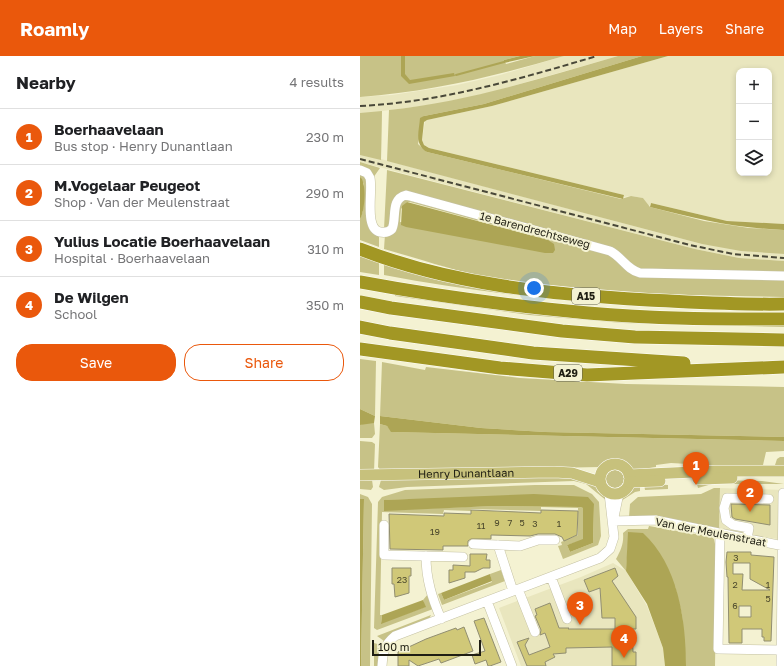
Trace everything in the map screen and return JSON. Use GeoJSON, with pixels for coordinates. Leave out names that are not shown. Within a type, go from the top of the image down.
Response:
{"type":"FeatureCollection","features":[{"type":"Feature","properties":{"kind":"highway","name":"A15"},"geometry":{"type":"LineString","coordinates":[[360,249],[391,260],[442,274],[490,284],[531,290],[639,299],[784,304]]}},
{"type":"Feature","properties":{"kind":"highway","name":"A15"},"geometry":{"type":"LineString","coordinates":[[366,283],[430,295],[588,313],[690,318],[784,319]]}},
{"type":"Feature","properties":{"kind":"highway"},"geometry":{"type":"LineString","coordinates":[[366,303],[391,308],[569,332],[635,337],[784,340]]}},
{"type":"Feature","properties":{"kind":"highway"},"geometry":{"type":"LineString","coordinates":[[365,328],[390,333],[533,353],[748,367],[784,367]]}},
{"type":"Feature","properties":{"kind":"highway","name":"A29"},"geometry":{"type":"LineString","coordinates":[[365,350],[500,368],[587,375],[748,367]]}},
{"type":"Feature","properties":{"kind":"main road"},"geometry":{"type":"LineString","coordinates":[[619,465],[623,467],[629,479],[625,489],[614,493],[605,490],[601,477],[610,466],[619,465]]}},
{"type":"Feature","properties":{"kind":"main road"},"geometry":{"type":"LineString","coordinates":[[629,479],[715,470],[784,471]]}},
{"type":"Feature","properties":{"kind":"main road","name":"Henry Dunantlaan"},"geometry":{"type":"LineString","coordinates":[[360,475],[376,476],[524,471],[572,473],[601,477]]}},
{"type":"Feature","properties":{"kind":"main road"},"geometry":{"type":"LineString","coordinates":[[629,479],[784,478]]}},
{"type":"Feature","properties":{"kind":"street","name":"1e Barendrechtseweg"},"geometry":{"type":"LineString","coordinates":[[360,170],[367,173],[370,178],[370,217],[373,227],[380,232],[388,232],[392,229],[396,203],[400,198],[406,196],[610,251],[617,255],[630,268],[640,273],[784,276]]}},
{"type":"Feature","properties":{"kind":"street"},"geometry":{"type":"LineString","coordinates":[[382,666],[383,651],[388,642],[395,636],[600,558],[610,549],[614,537],[614,493]]}},
{"type":"Feature","properties":{"kind":"street"},"geometry":{"type":"LineString","coordinates":[[781,666],[783,546],[782,493]]}},
{"type":"Feature","properties":{"kind":"street"},"geometry":{"type":"LineString","coordinates":[[747,539],[749,528],[733,525],[726,520],[724,508],[727,498],[769,499]]}},
{"type":"Feature","properties":{"kind":"street","name":"Van der Meulenstraat"},"geometry":{"type":"LineString","coordinates":[[613,521],[655,520],[783,546]]}},
{"type":"Feature","properties":{"kind":"street"},"geometry":{"type":"LineString","coordinates":[[384,524],[384,555],[463,557]]}},
{"type":"Feature","properties":{"kind":"street"},"geometry":{"type":"LineString","coordinates":[[720,534],[718,650],[781,650]]}},
{"type":"Feature","properties":{"kind":"street"},"geometry":{"type":"LineString","coordinates":[[473,544],[520,546],[538,540],[555,540]]}},
{"type":"Feature","properties":{"kind":"street"},"geometry":{"type":"LineString","coordinates":[[498,545],[534,632]]}},
{"type":"Feature","properties":{"kind":"street"},"geometry":{"type":"LineString","coordinates":[[426,556],[426,571],[430,592],[440,619]]}},
{"type":"Feature","properties":{"kind":"street"},"geometry":{"type":"LineString","coordinates":[[551,577],[568,620]]}},
{"type":"Feature","properties":{"kind":"street"},"geometry":{"type":"LineString","coordinates":[[487,601],[512,666]]}},
{"type":"Feature","properties":{"kind":"shaded area"},"geometry":{"type":"Polygon","coordinates":[[[360,56],[520,56],[504,60],[506,64],[535,56],[564,56],[463,82],[386,95],[360,97],[360,56]]]}},
{"type":"Feature","properties":{"kind":"shaded area"},"geometry":{"type":"Polygon","coordinates":[[[401,56],[405,56],[405,74],[410,80],[454,73],[455,76],[409,84],[401,76],[401,56]]]}},
{"type":"Feature","properties":{"kind":"shaded area"},"geometry":{"type":"Polygon","coordinates":[[[520,56],[535,56],[504,63],[504,60],[520,56]]]}},
{"type":"Feature","properties":{"kind":"shaded area"},"geometry":{"type":"Polygon","coordinates":[[[564,56],[618,56],[488,93],[437,104],[382,111],[381,159],[702,244],[784,254],[784,261],[739,258],[695,249],[360,162],[360,97],[392,95],[457,85],[500,75],[564,56]]]}},
{"type":"Feature","properties":{"kind":"shaded area"},"geometry":{"type":"Polygon","coordinates":[[[618,56],[642,56],[484,104],[424,116],[418,144],[427,152],[621,199],[631,196],[643,198],[650,207],[704,221],[749,228],[784,230],[784,254],[741,251],[702,244],[387,161],[389,110],[476,95],[533,81],[618,56]]]}},
{"type":"Feature","properties":{"kind":"shaded area"},"geometry":{"type":"Polygon","coordinates":[[[642,56],[668,56],[492,106],[427,120],[424,122],[422,140],[424,145],[429,148],[624,195],[623,199],[427,152],[420,145],[418,133],[420,118],[424,116],[484,104],[642,56]]]}},
{"type":"Feature","properties":{"kind":"shaded area"},"geometry":{"type":"Polygon","coordinates":[[[668,56],[784,56],[784,224],[727,221],[651,203],[649,206],[643,198],[631,196],[624,197],[624,195],[429,148],[424,145],[422,140],[425,121],[492,106],[668,56]]]}},
{"type":"Feature","properties":{"kind":"shaded area"},"geometry":{"type":"Polygon","coordinates":[[[382,111],[381,160],[360,155],[360,113],[382,111]]]}},
{"type":"Feature","properties":{"kind":"shaded area"},"geometry":{"type":"Polygon","coordinates":[[[360,162],[380,168],[373,178],[360,167],[360,162]]]}},
{"type":"Feature","properties":{"kind":"shaded area"},"geometry":{"type":"Polygon","coordinates":[[[387,170],[695,249],[739,258],[784,261],[784,273],[637,268],[625,259],[406,191],[389,226],[384,229],[387,170]]]}},
{"type":"Feature","properties":{"kind":"shaded area"},"geometry":{"type":"Polygon","coordinates":[[[360,172],[366,176],[367,218],[379,233],[379,247],[360,240],[360,219],[363,211],[364,184],[360,177],[360,172]]]}},
{"type":"Feature","properties":{"kind":"shaded area"},"geometry":{"type":"Polygon","coordinates":[[[360,177],[364,184],[364,197],[363,210],[360,219],[360,177]]]}},
{"type":"Feature","properties":{"kind":"shaded area"},"geometry":{"type":"Polygon","coordinates":[[[402,199],[606,251],[627,268],[784,278],[784,297],[601,291],[527,283],[477,275],[384,249],[385,234],[387,234],[397,205],[402,199]],[[407,202],[401,209],[400,222],[548,240],[407,202]]]}},
{"type":"Feature","properties":{"kind":"shaded area"},"geometry":{"type":"Polygon","coordinates":[[[407,202],[548,240],[554,244],[555,250],[553,253],[545,253],[406,227],[401,225],[402,206],[407,202]]]}},
{"type":"Feature","properties":{"kind":"shaded area"},"geometry":{"type":"Polygon","coordinates":[[[651,203],[727,221],[784,224],[784,230],[732,225],[700,219],[650,207],[651,203]]]}},
{"type":"Feature","properties":{"kind":"shaded area"},"geometry":{"type":"Polygon","coordinates":[[[360,254],[379,260],[379,275],[360,272],[360,254]]]}},
{"type":"Feature","properties":{"kind":"shaded area"},"geometry":{"type":"Polygon","coordinates":[[[384,262],[415,271],[768,310],[623,305],[479,290],[384,275],[384,262]]]}},
{"type":"Feature","properties":{"kind":"shaded area"},"geometry":{"type":"Polygon","coordinates":[[[395,292],[784,323],[784,327],[623,323],[529,315],[395,296],[395,292]]]}},
{"type":"Feature","properties":{"kind":"shaded area"},"geometry":{"type":"Polygon","coordinates":[[[360,359],[376,361],[375,416],[360,409],[360,359]]]}},
{"type":"Feature","properties":{"kind":"shaded area"},"geometry":{"type":"Polygon","coordinates":[[[382,362],[425,370],[426,367],[520,378],[626,384],[784,387],[784,437],[545,432],[481,428],[380,416],[382,362]]]}},
{"type":"Feature","properties":{"kind":"shaded area"},"geometry":{"type":"Polygon","coordinates":[[[360,409],[375,416],[374,423],[360,425],[360,409]]]}},
{"type":"Feature","properties":{"kind":"shaded area"},"geometry":{"type":"Polygon","coordinates":[[[380,416],[481,428],[545,432],[784,437],[784,441],[391,432],[387,426],[380,424],[380,416]]]}},
{"type":"Feature","properties":{"kind":"shaded area"},"geometry":{"type":"Polygon","coordinates":[[[365,423],[374,423],[375,434],[372,438],[360,438],[360,425],[365,423]]]}},
{"type":"Feature","properties":{"kind":"shaded area"},"geometry":{"type":"Polygon","coordinates":[[[380,424],[387,426],[392,432],[784,441],[784,451],[766,452],[763,465],[757,468],[671,463],[635,470],[622,463],[614,461],[600,467],[381,471],[378,467],[380,424]]]}},
{"type":"Feature","properties":{"kind":"shaded area"},"geometry":{"type":"Polygon","coordinates":[[[360,441],[372,442],[375,444],[374,472],[360,471],[360,441]]]}},
{"type":"Feature","properties":{"kind":"shaded area"},"geometry":{"type":"Polygon","coordinates":[[[784,457],[784,469],[775,465],[777,459],[784,457]]]}},
{"type":"Feature","properties":{"kind":"shaded area"},"geometry":{"type":"Polygon","coordinates":[[[615,470],[621,473],[624,479],[621,485],[615,488],[609,485],[606,479],[609,473],[615,470]]]}},
{"type":"Feature","properties":{"kind":"shaded area"},"geometry":{"type":"Polygon","coordinates":[[[506,476],[567,477],[597,485],[605,494],[607,501],[586,484],[574,481],[407,487],[384,490],[379,487],[381,480],[436,480],[506,476]]]}},
{"type":"Feature","properties":{"kind":"shaded area"},"geometry":{"type":"Polygon","coordinates":[[[360,479],[372,480],[373,487],[371,490],[360,489],[360,479]]]}},
{"type":"Feature","properties":{"kind":"shaded area"},"geometry":{"type":"Polygon","coordinates":[[[714,480],[762,481],[784,484],[712,484],[698,488],[697,484],[714,480]]]}},
{"type":"Feature","properties":{"kind":"shaded area"},"geometry":{"type":"Polygon","coordinates":[[[644,484],[668,485],[668,489],[645,490],[644,484]]]}},
{"type":"Feature","properties":{"kind":"shaded area"},"geometry":{"type":"Polygon","coordinates":[[[574,485],[592,494],[599,502],[601,536],[598,545],[563,559],[558,546],[562,545],[561,542],[578,535],[578,508],[541,507],[541,511],[471,509],[471,511],[444,510],[443,514],[382,512],[381,623],[425,607],[423,600],[428,594],[433,609],[377,630],[374,628],[378,502],[382,497],[405,490],[574,485]],[[427,499],[384,500],[384,510],[493,506],[580,507],[583,508],[583,540],[567,545],[570,552],[593,543],[594,504],[427,499]]]}},
{"type":"Feature","properties":{"kind":"shaded area"},"geometry":{"type":"Polygon","coordinates":[[[640,485],[640,491],[635,492],[621,501],[628,490],[640,485]]]}},
{"type":"Feature","properties":{"kind":"shaded area"},"geometry":{"type":"Polygon","coordinates":[[[714,488],[720,488],[719,530],[629,517],[630,504],[638,497],[701,494],[714,488]]]}},
{"type":"Feature","properties":{"kind":"shaded area"},"geometry":{"type":"Polygon","coordinates":[[[720,488],[784,490],[784,540],[719,530],[720,488]]]}},
{"type":"Feature","properties":{"kind":"shaded area"},"geometry":{"type":"Polygon","coordinates":[[[360,494],[368,497],[372,504],[370,666],[361,666],[364,499],[360,499],[360,494]]]}},
{"type":"Feature","properties":{"kind":"shaded area"},"geometry":{"type":"Polygon","coordinates":[[[534,494],[588,497],[594,504],[593,543],[570,552],[567,545],[583,539],[583,508],[580,507],[493,506],[384,511],[384,500],[534,494]]]}},
{"type":"Feature","properties":{"kind":"shaded area"},"geometry":{"type":"Polygon","coordinates":[[[360,499],[364,499],[361,666],[360,666],[360,499]]]}},
{"type":"Feature","properties":{"kind":"shaded area"},"geometry":{"type":"Polygon","coordinates":[[[649,526],[712,537],[715,544],[717,544],[715,666],[686,666],[682,615],[675,586],[629,532],[626,571],[616,559],[622,546],[623,533],[628,529],[648,529],[649,526]]]}},
{"type":"Feature","properties":{"kind":"shaded area"},"geometry":{"type":"Polygon","coordinates":[[[628,532],[643,533],[655,546],[672,577],[682,612],[686,648],[686,666],[665,666],[663,648],[647,604],[626,571],[628,532]]]}},
{"type":"Feature","properties":{"kind":"shaded area"},"geometry":{"type":"Polygon","coordinates":[[[613,563],[626,571],[647,606],[663,648],[665,666],[521,666],[499,608],[581,577],[613,563]]]}},
{"type":"Feature","properties":{"kind":"shaded area"},"geometry":{"type":"Polygon","coordinates":[[[501,570],[505,581],[442,605],[438,594],[441,593],[444,600],[492,582],[490,574],[501,570]]]}},
{"type":"Feature","properties":{"kind":"shaded area"},"geometry":{"type":"Polygon","coordinates":[[[490,574],[492,581],[444,600],[441,593],[490,574]]]}},
{"type":"Feature","properties":{"kind":"shaded area"},"geometry":{"type":"Polygon","coordinates":[[[423,600],[426,607],[381,624],[382,615],[423,600]]]}},
{"type":"Feature","properties":{"kind":"shaded area"},"geometry":{"type":"Polygon","coordinates":[[[431,615],[429,619],[394,632],[384,641],[377,636],[431,615]]]}},
{"type":"Feature","properties":{"kind":"shaded area"},"geometry":{"type":"Polygon","coordinates":[[[374,643],[381,645],[378,666],[374,666],[374,643]]]}},
{"type":"Feature","properties":{"kind":"building"},"geometry":{"type":"Polygon","coordinates":[[[731,504],[770,505],[770,525],[735,519],[732,517],[731,504]]]}},
{"type":"Feature","properties":{"kind":"building"},"geometry":{"type":"Polygon","coordinates":[[[471,510],[541,513],[541,510],[578,511],[577,535],[564,541],[562,537],[555,534],[538,534],[530,536],[491,535],[491,539],[471,539],[468,541],[468,546],[443,546],[443,550],[390,549],[389,514],[444,516],[444,513],[471,514],[471,510]]]}},
{"type":"Feature","properties":{"kind":"building"},"geometry":{"type":"Polygon","coordinates":[[[727,552],[751,552],[751,555],[774,557],[771,641],[764,641],[764,637],[762,637],[762,629],[742,629],[742,643],[729,643],[728,577],[726,562],[727,552]],[[733,563],[733,574],[743,574],[742,590],[770,590],[750,579],[750,563],[733,563]],[[739,606],[739,617],[751,617],[751,606],[739,606]]]}},
{"type":"Feature","properties":{"kind":"building"},"geometry":{"type":"Polygon","coordinates":[[[470,554],[487,554],[486,560],[490,560],[490,568],[483,568],[475,572],[465,572],[465,578],[449,583],[449,570],[453,570],[453,565],[470,566],[470,554]]]}},
{"type":"Feature","properties":{"kind":"building"},"geometry":{"type":"Polygon","coordinates":[[[392,568],[411,568],[411,576],[409,576],[409,593],[395,597],[394,584],[392,584],[392,568]]]}},
{"type":"Feature","properties":{"kind":"building"},"geometry":{"type":"Polygon","coordinates":[[[615,568],[618,576],[612,581],[636,617],[636,629],[632,629],[633,652],[636,652],[636,666],[612,666],[612,647],[566,648],[566,653],[553,654],[555,657],[545,662],[546,666],[527,666],[517,642],[529,638],[525,645],[529,655],[550,647],[545,633],[540,635],[541,630],[535,616],[537,615],[535,609],[550,603],[559,628],[615,629],[615,618],[602,618],[600,588],[589,592],[584,580],[615,568]]]}},
{"type":"Feature","properties":{"kind":"building"},"geometry":{"type":"Polygon","coordinates":[[[484,618],[501,662],[490,666],[488,666],[486,660],[475,664],[472,655],[485,651],[474,621],[484,618]]]}},
{"type":"Feature","properties":{"kind":"building"},"geometry":{"type":"Polygon","coordinates":[[[464,627],[473,651],[441,663],[439,659],[418,666],[409,660],[409,666],[398,666],[398,652],[426,639],[456,628],[457,630],[464,627]]]}},
{"type":"Feature","properties":{"kind":"waterway"},"geometry":{"type":"LineString","coordinates":[[456,75],[504,62]]}},
{"type":"Feature","properties":{"kind":"railway"},"geometry":{"type":"LineString","coordinates":[[360,106],[421,100],[480,88],[597,56]]}},
{"type":"Feature","properties":{"kind":"railway"},"geometry":{"type":"LineString","coordinates":[[360,159],[690,245],[733,254],[784,258]]}},
{"type":"Feature","properties":{"kind":"place","name":"Boerhaavelaan"},"geometry":{"type":"Point","coordinates":[696,485]}},
{"type":"Feature","properties":{"kind":"place","name":"M.Vogelaar Peugeot"},"geometry":{"type":"Point","coordinates":[750,512]}},
{"type":"Feature","properties":{"kind":"place","name":"Yulius Locatie Boerhaavelaan"},"geometry":{"type":"Point","coordinates":[580,625]}},
{"type":"Feature","properties":{"kind":"place","name":"De Wilgen"},"geometry":{"type":"Point","coordinates":[624,658]}}]}
